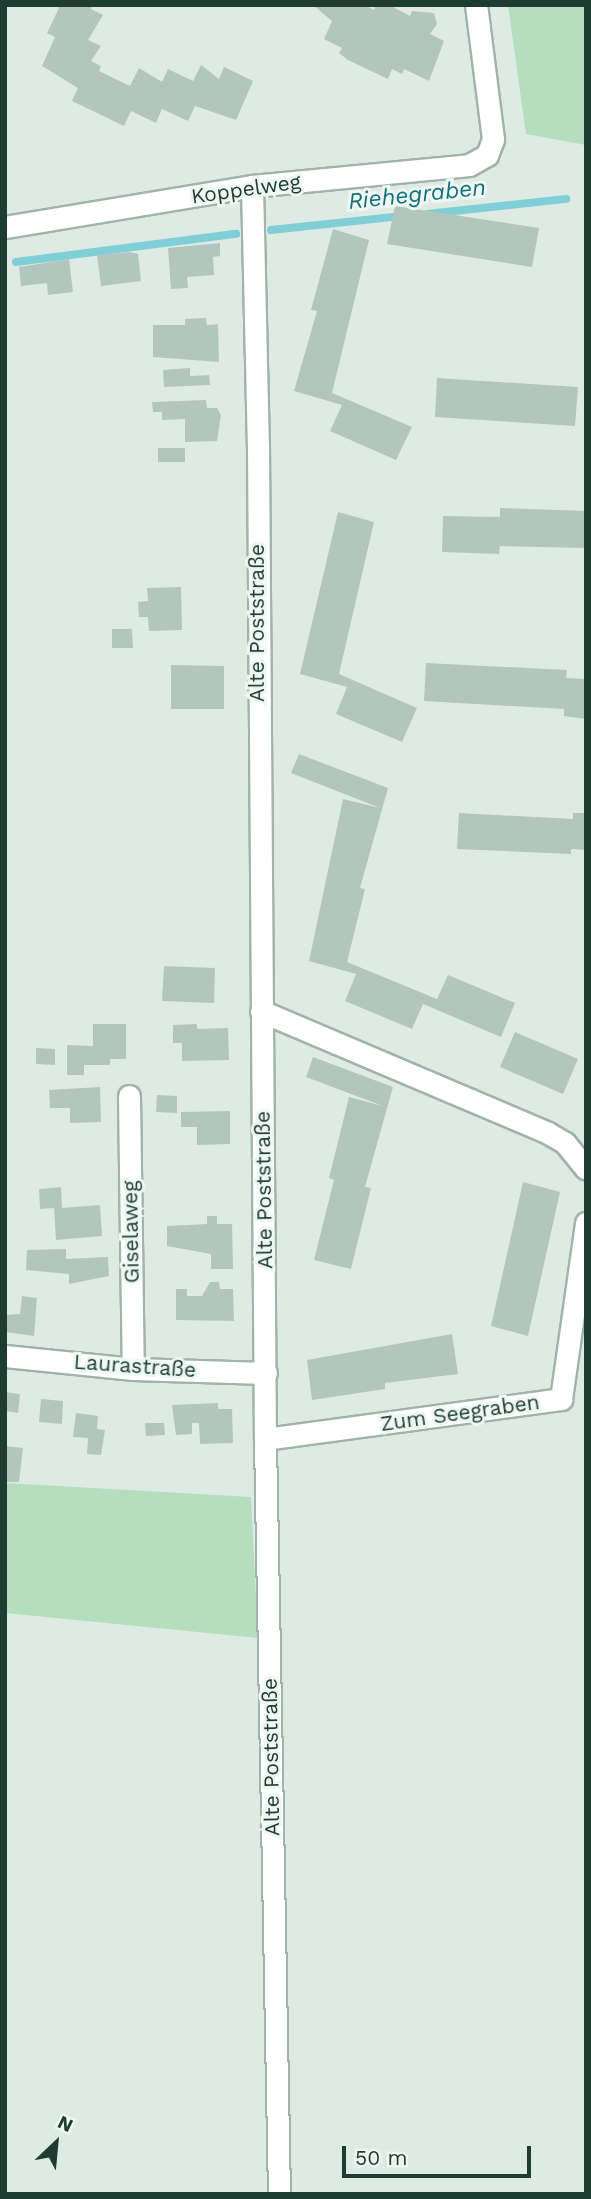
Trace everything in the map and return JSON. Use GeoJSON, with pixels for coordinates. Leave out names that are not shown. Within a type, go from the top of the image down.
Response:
{"type":"FeatureCollection","features":[{"type":"Feature","properties":{"kind":"street","name":"Koppelweg"},"geometry":{"type":"LineString","coordinates":[[5,227],[251,186],[469,165],[487,155],[493,139],[475,5]]}},
{"type":"Feature","properties":{"kind":"street","name":"Alte Poststraße"},"geometry":{"type":"LineString","coordinates":[[251,186],[258,445],[265,1439],[279,2194]]}},
{"type":"Feature","properties":{"kind":"street"},"geometry":{"type":"LineString","coordinates":[[261,1011],[548,1133],[565,1143],[586,1169]]}},
{"type":"Feature","properties":{"kind":"street","name":"Giselaweg"},"geometry":{"type":"LineString","coordinates":[[129,1096],[133,1369]]}},
{"type":"Feature","properties":{"kind":"street","name":"Zum Seegraben"},"geometry":{"type":"LineString","coordinates":[[265,1439],[561,1399],[586,1223]]}},
{"type":"Feature","properties":{"kind":"street","name":"Laurastraße"},"geometry":{"type":"LineString","coordinates":[[5,1356],[133,1369],[266,1373]]}},
{"type":"Feature","properties":{"kind":"green space"},"geometry":{"type":"Polygon","coordinates":[[[508,5],[586,5],[586,145],[526,134],[508,5]]]}},
{"type":"Feature","properties":{"kind":"green space"},"geometry":{"type":"Polygon","coordinates":[[[5,1483],[251,1497],[258,1638],[5,1613],[5,1483]]]}},
{"type":"Feature","properties":{"kind":"building"},"geometry":{"type":"Polygon","coordinates":[[[54,5],[92,5],[91,9],[103,15],[88,40],[101,46],[91,61],[101,66],[99,71],[130,86],[139,68],[162,82],[168,69],[193,81],[201,65],[219,79],[224,67],[253,81],[236,120],[195,106],[188,121],[162,109],[156,123],[131,111],[124,126],[72,101],[78,88],[42,66],[55,37],[47,33],[59,8],[54,5]]]}},
{"type":"Feature","properties":{"kind":"building"},"geometry":{"type":"Polygon","coordinates":[[[313,5],[365,5],[374,10],[376,5],[389,5],[410,16],[412,11],[434,13],[437,24],[430,34],[444,41],[429,81],[404,69],[402,74],[392,69],[388,79],[348,60],[339,53],[342,48],[324,39],[332,21],[313,5]]]}},
{"type":"Feature","properties":{"kind":"building"},"geometry":{"type":"Polygon","coordinates":[[[395,206],[539,228],[532,267],[387,244],[395,206]]]}},
{"type":"Feature","properties":{"kind":"building"},"geometry":{"type":"Polygon","coordinates":[[[333,229],[369,240],[332,393],[412,427],[396,460],[330,431],[342,405],[294,391],[317,311],[311,310],[333,229]]]}},
{"type":"Feature","properties":{"kind":"building"},"geometry":{"type":"Polygon","coordinates":[[[220,243],[220,256],[213,257],[214,275],[187,277],[188,288],[171,289],[168,248],[220,243]]]}},
{"type":"Feature","properties":{"kind":"building"},"geometry":{"type":"Polygon","coordinates":[[[130,252],[138,254],[141,281],[101,286],[97,255],[130,252]]]}},
{"type":"Feature","properties":{"kind":"building"},"geometry":{"type":"Polygon","coordinates":[[[69,259],[73,292],[48,295],[47,283],[21,286],[19,267],[69,259]]]}},
{"type":"Feature","properties":{"kind":"building"},"geometry":{"type":"Polygon","coordinates":[[[206,318],[207,325],[218,324],[219,362],[153,357],[153,325],[185,325],[185,319],[206,318]]]}},
{"type":"Feature","properties":{"kind":"building"},"geometry":{"type":"Polygon","coordinates":[[[190,368],[190,376],[209,375],[210,385],[164,387],[163,370],[190,368]]]}},
{"type":"Feature","properties":{"kind":"building"},"geometry":{"type":"Polygon","coordinates":[[[437,378],[578,387],[575,426],[435,417],[437,378]]]}},
{"type":"Feature","properties":{"kind":"building"},"geometry":{"type":"Polygon","coordinates":[[[206,400],[207,408],[217,408],[221,415],[217,441],[185,442],[185,419],[162,420],[162,412],[153,412],[152,402],[206,400]]]}},
{"type":"Feature","properties":{"kind":"building"},"geometry":{"type":"Polygon","coordinates":[[[158,448],[185,448],[185,462],[158,462],[158,448]]]}},
{"type":"Feature","properties":{"kind":"building"},"geometry":{"type":"Polygon","coordinates":[[[500,508],[586,511],[586,548],[500,546],[499,554],[442,552],[443,516],[500,517],[500,508]]]}},
{"type":"Feature","properties":{"kind":"building"},"geometry":{"type":"Polygon","coordinates":[[[338,512],[374,522],[339,674],[417,708],[402,742],[336,714],[347,687],[300,674],[338,512]]]}},
{"type":"Feature","properties":{"kind":"building"},"geometry":{"type":"Polygon","coordinates":[[[181,587],[182,630],[149,631],[148,617],[139,617],[138,602],[148,601],[147,588],[181,587]]]}},
{"type":"Feature","properties":{"kind":"building"},"geometry":{"type":"Polygon","coordinates":[[[112,629],[132,629],[133,648],[112,648],[112,629]]]}},
{"type":"Feature","properties":{"kind":"building"},"geometry":{"type":"Polygon","coordinates":[[[426,663],[567,670],[566,678],[586,679],[586,719],[564,716],[564,709],[424,701],[426,663]]]}},
{"type":"Feature","properties":{"kind":"building"},"geometry":{"type":"Polygon","coordinates":[[[171,665],[224,666],[224,709],[171,709],[171,665]]]}},
{"type":"Feature","properties":{"kind":"building"},"geometry":{"type":"Polygon","coordinates":[[[299,754],[388,788],[360,888],[365,889],[347,962],[437,999],[448,975],[515,1003],[501,1037],[423,1004],[412,1029],[345,1001],[356,974],[309,961],[343,799],[380,808],[291,773],[299,754]]]}},
{"type":"Feature","properties":{"kind":"building"},"geometry":{"type":"Polygon","coordinates":[[[459,813],[573,819],[573,813],[586,813],[586,850],[571,849],[571,854],[457,849],[459,813]]]}},
{"type":"Feature","properties":{"kind":"building"},"geometry":{"type":"Polygon","coordinates":[[[164,966],[215,968],[214,1003],[162,1001],[164,966]]]}},
{"type":"Feature","properties":{"kind":"building"},"geometry":{"type":"Polygon","coordinates":[[[93,1024],[126,1024],[126,1059],[110,1059],[110,1065],[84,1065],[84,1075],[67,1075],[67,1045],[93,1046],[93,1024]]]}},
{"type":"Feature","properties":{"kind":"building"},"geometry":{"type":"Polygon","coordinates":[[[197,1024],[197,1029],[228,1028],[229,1060],[182,1061],[182,1043],[173,1043],[173,1025],[197,1024]]]}},
{"type":"Feature","properties":{"kind":"building"},"geometry":{"type":"Polygon","coordinates":[[[515,1032],[578,1059],[563,1094],[500,1067],[515,1032]]]}},
{"type":"Feature","properties":{"kind":"building"},"geometry":{"type":"Polygon","coordinates":[[[36,1048],[55,1049],[55,1065],[36,1064],[36,1048]]]}},
{"type":"Feature","properties":{"kind":"building"},"geometry":{"type":"Polygon","coordinates":[[[313,1057],[393,1087],[365,1187],[371,1188],[351,1269],[314,1260],[334,1180],[329,1178],[349,1097],[383,1106],[306,1077],[313,1057]]]}},
{"type":"Feature","properties":{"kind":"building"},"geometry":{"type":"Polygon","coordinates":[[[100,1087],[101,1122],[70,1123],[70,1108],[50,1108],[49,1090],[100,1087]]]}},
{"type":"Feature","properties":{"kind":"building"},"geometry":{"type":"Polygon","coordinates":[[[157,1095],[177,1096],[177,1113],[156,1112],[157,1095]]]}},
{"type":"Feature","properties":{"kind":"building"},"geometry":{"type":"Polygon","coordinates":[[[230,1111],[230,1144],[197,1145],[197,1127],[181,1127],[181,1112],[230,1111]]]}},
{"type":"Feature","properties":{"kind":"building"},"geometry":{"type":"Polygon","coordinates":[[[523,1182],[560,1192],[528,1336],[491,1326],[523,1182]]]}},
{"type":"Feature","properties":{"kind":"building"},"geometry":{"type":"Polygon","coordinates":[[[61,1187],[62,1208],[100,1205],[102,1236],[56,1240],[54,1208],[40,1209],[39,1189],[61,1187]]]}},
{"type":"Feature","properties":{"kind":"building"},"geometry":{"type":"Polygon","coordinates":[[[207,1216],[217,1216],[217,1224],[232,1224],[233,1269],[211,1269],[211,1254],[167,1246],[167,1226],[207,1224],[207,1216]]]}},
{"type":"Feature","properties":{"kind":"building"},"geometry":{"type":"Polygon","coordinates":[[[66,1249],[66,1259],[108,1257],[109,1276],[69,1284],[69,1274],[26,1270],[27,1250],[66,1249]]]}},
{"type":"Feature","properties":{"kind":"building"},"geometry":{"type":"Polygon","coordinates":[[[210,1282],[219,1282],[220,1289],[233,1289],[234,1321],[176,1320],[176,1289],[187,1289],[187,1296],[202,1296],[210,1282]]]}},
{"type":"Feature","properties":{"kind":"building"},"geometry":{"type":"Polygon","coordinates":[[[22,1296],[37,1298],[34,1336],[5,1332],[5,1315],[20,1314],[22,1296]]]}},
{"type":"Feature","properties":{"kind":"building"},"geometry":{"type":"Polygon","coordinates":[[[452,1334],[458,1374],[385,1383],[385,1389],[312,1400],[307,1360],[452,1334]]]}},
{"type":"Feature","properties":{"kind":"building"},"geometry":{"type":"Polygon","coordinates":[[[5,1392],[20,1394],[18,1413],[5,1411],[5,1392]]]}},
{"type":"Feature","properties":{"kind":"building"},"geometry":{"type":"Polygon","coordinates":[[[41,1399],[63,1401],[62,1424],[39,1422],[41,1399]]]}},
{"type":"Feature","properties":{"kind":"building"},"geometry":{"type":"Polygon","coordinates":[[[218,1403],[218,1409],[232,1409],[233,1443],[200,1444],[199,1423],[192,1423],[192,1434],[176,1435],[172,1405],[218,1403]]]}},
{"type":"Feature","properties":{"kind":"building"},"geometry":{"type":"Polygon","coordinates":[[[76,1413],[98,1416],[97,1429],[105,1430],[101,1455],[87,1454],[88,1438],[73,1437],[76,1413]]]}},
{"type":"Feature","properties":{"kind":"building"},"geometry":{"type":"Polygon","coordinates":[[[145,1423],[164,1423],[165,1435],[146,1436],[145,1423]]]}},
{"type":"Feature","properties":{"kind":"building"},"geometry":{"type":"Polygon","coordinates":[[[5,1446],[23,1448],[19,1482],[6,1482],[5,1446]]]}},
{"type":"Feature","properties":{"kind":"waterway","name":"Riehegraben"},"geometry":{"type":"LineString","coordinates":[[427,214],[566,199]]}},
{"type":"Feature","properties":{"kind":"waterway","name":"Riehegraben"},"geometry":{"type":"LineString","coordinates":[[271,230],[403,216]]}},
{"type":"Feature","properties":{"kind":"waterway","name":"Riehegraben"},"geometry":{"type":"LineString","coordinates":[[16,262],[236,234]]}}]}
